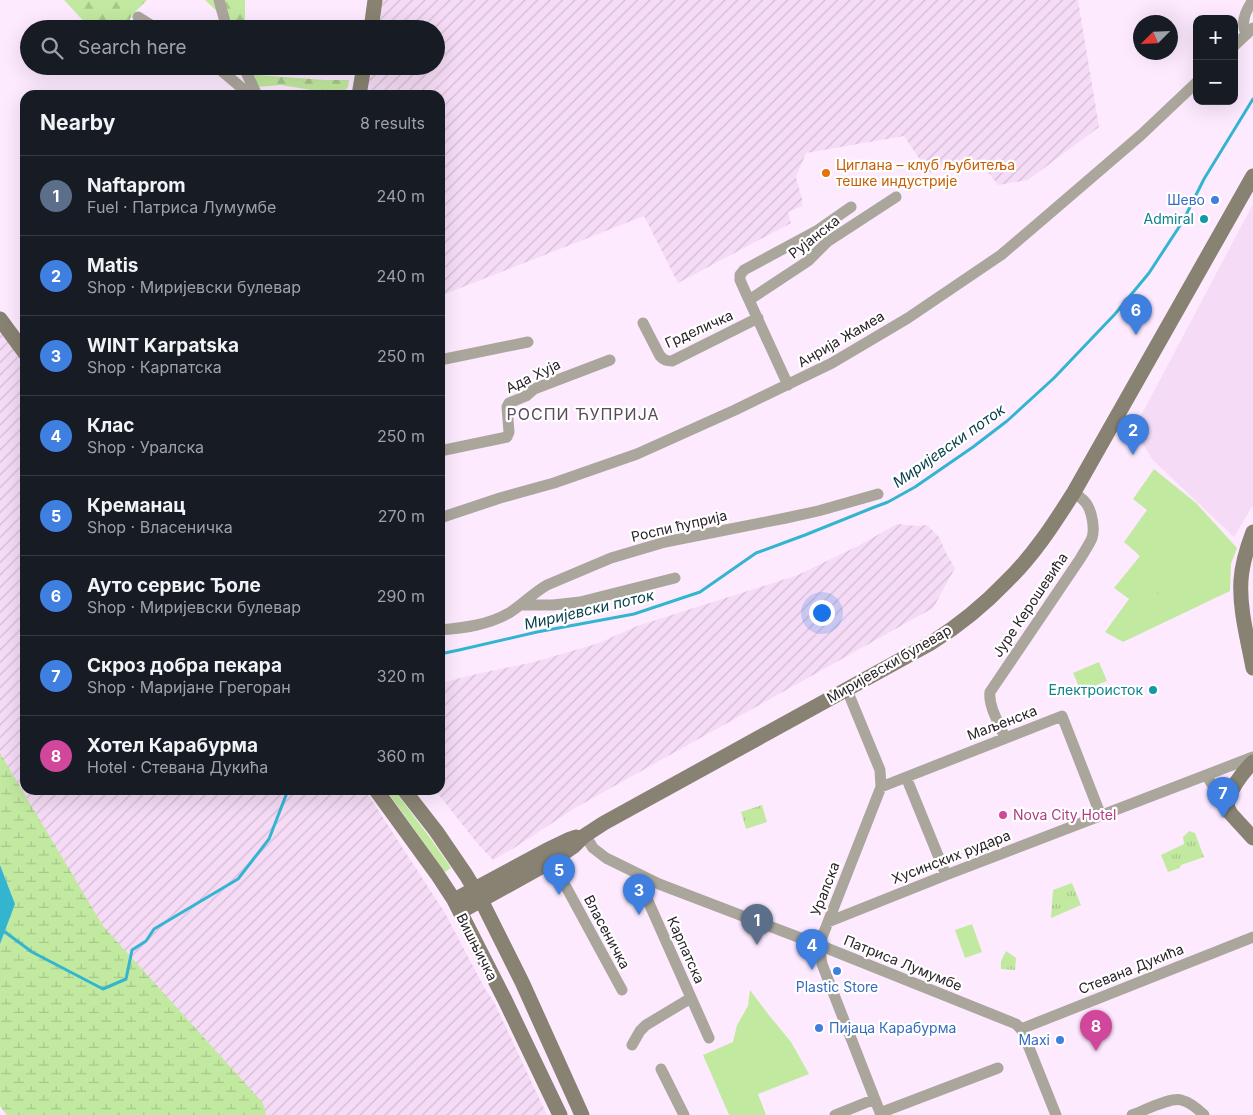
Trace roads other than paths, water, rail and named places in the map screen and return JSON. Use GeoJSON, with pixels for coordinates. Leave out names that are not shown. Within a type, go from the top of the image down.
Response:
{"type":"FeatureCollection","features":[{"type":"Feature","properties":{"kind":"main road"},"geometry":{"type":"LineString","coordinates":[[372,20],[375,0]]}},
{"type":"Feature","properties":{"kind":"main road"},"geometry":{"type":"LineString","coordinates":[[360,90],[362,75]]}},
{"type":"Feature","properties":{"kind":"main road","name":"Миријевски булевар"},"geometry":{"type":"LineString","coordinates":[[478,895],[570,838],[584,835],[931,643],[952,629],[1007,582],[1030,556],[1074,492],[1253,176]]}},
{"type":"Feature","properties":{"kind":"main road"},"geometry":{"type":"LineString","coordinates":[[0,319],[20,343]]}},
{"type":"Feature","properties":{"kind":"main road"},"geometry":{"type":"LineString","coordinates":[[1253,532],[1246,552],[1241,590],[1243,617],[1253,668]]}},
{"type":"Feature","properties":{"kind":"main road"},"geometry":{"type":"LineString","coordinates":[[1248,769],[1229,797],[1227,807],[1231,814],[1248,827],[1253,838]]}},
{"type":"Feature","properties":{"kind":"main road","name":"Вишњичка"},"geometry":{"type":"LineString","coordinates":[[380,795],[437,874],[457,906],[505,1000],[560,1115]]}},
{"type":"Feature","properties":{"kind":"main road","name":"Вишњичка"},"geometry":{"type":"LineString","coordinates":[[408,795],[436,831],[478,895],[522,982],[582,1115]]}},
{"type":"Feature","properties":{"kind":"main road","name":"Миријевски булевар"},"geometry":{"type":"LineString","coordinates":[[457,906],[552,861],[574,846],[584,835]]}},
{"type":"Feature","properties":{"kind":"street"},"geometry":{"type":"LineString","coordinates":[[219,0],[225,20]]}},
{"type":"Feature","properties":{"kind":"street"},"geometry":{"type":"LineString","coordinates":[[1250,31],[1243,30],[1244,14],[1253,0]]}},
{"type":"Feature","properties":{"kind":"street"},"geometry":{"type":"LineString","coordinates":[[138,17],[143,20]]}},
{"type":"Feature","properties":{"kind":"street"},"geometry":{"type":"LineString","coordinates":[[1238,42],[1250,31]]}},
{"type":"Feature","properties":{"kind":"street"},"geometry":{"type":"LineString","coordinates":[[227,75],[244,90]]}},
{"type":"Feature","properties":{"kind":"street"},"geometry":{"type":"LineString","coordinates":[[247,75],[255,90]]}},
{"type":"Feature","properties":{"kind":"street","name":"Анрија Жамеа"},"geometry":{"type":"LineString","coordinates":[[445,516],[621,460],[697,428],[788,386],[832,363],[908,318],[1001,255],[1141,135],[1193,86]]}},
{"type":"Feature","properties":{"kind":"street","name":"Рујанска"},"geometry":{"type":"LineString","coordinates":[[750,300],[808,262],[827,242],[896,197]]}},
{"type":"Feature","properties":{"kind":"street"},"geometry":{"type":"LineString","coordinates":[[788,386],[740,280],[741,273],[818,230],[851,206]]}},
{"type":"Feature","properties":{"kind":"street","name":"Грделичка"},"geometry":{"type":"LineString","coordinates":[[643,323],[660,356],[664,360],[672,361],[758,318]]}},
{"type":"Feature","properties":{"kind":"street"},"geometry":{"type":"LineString","coordinates":[[445,359],[528,342]]}},
{"type":"Feature","properties":{"kind":"street","name":"Ада Хуја"},"geometry":{"type":"LineString","coordinates":[[445,450],[507,437],[509,432],[507,407],[510,402],[526,396],[547,384],[610,360]]}},
{"type":"Feature","properties":{"kind":"street","name":"Јуре Керошевића"},"geometry":{"type":"LineString","coordinates":[[1005,738],[991,704],[990,692],[1080,559],[1093,536],[1088,506],[1074,492]]}},
{"type":"Feature","properties":{"kind":"street","name":"Роспи ћуприја"},"geometry":{"type":"LineString","coordinates":[[445,630],[489,622],[510,612],[547,585],[612,558],[642,548],[810,513],[878,494]]}},
{"type":"Feature","properties":{"kind":"street"},"geometry":{"type":"LineString","coordinates":[[520,605],[553,605],[580,602],[675,578]]}},
{"type":"Feature","properties":{"kind":"street"},"geometry":{"type":"LineString","coordinates":[[847,690],[880,770],[881,786]]}},
{"type":"Feature","properties":{"kind":"street","name":"Маљенска"},"geometry":{"type":"LineString","coordinates":[[881,786],[1062,716],[1101,816]]}},
{"type":"Feature","properties":{"kind":"street","name":"Хусинских рудара"},"geometry":{"type":"LineString","coordinates":[[828,922],[1206,775],[1248,769]]}},
{"type":"Feature","properties":{"kind":"street"},"geometry":{"type":"LineString","coordinates":[[1206,775],[1227,807]]}},
{"type":"Feature","properties":{"kind":"street"},"geometry":{"type":"LineString","coordinates":[[906,777],[946,875]]}},
{"type":"Feature","properties":{"kind":"street","name":"Уралска"},"geometry":{"type":"LineString","coordinates":[[818,945],[881,786]]}},
{"type":"Feature","properties":{"kind":"street","name":"Патриса Лумумбе"},"geometry":{"type":"LineString","coordinates":[[584,835],[593,848],[602,855],[636,874],[1009,1021],[1021,1029]]}},
{"type":"Feature","properties":{"kind":"street","name":"Власеничка"},"geometry":{"type":"LineString","coordinates":[[552,861],[622,990]]}},
{"type":"Feature","properties":{"kind":"street","name":"Карпатска"},"geometry":{"type":"LineString","coordinates":[[636,874],[709,1038]]}},
{"type":"Feature","properties":{"kind":"street","name":"Стевана Дукића"},"geometry":{"type":"LineString","coordinates":[[1021,1029],[1253,938]]}},
{"type":"Feature","properties":{"kind":"street"},"geometry":{"type":"LineString","coordinates":[[818,945],[822,964],[880,1114],[998,1068]]}},
{"type":"Feature","properties":{"kind":"street"},"geometry":{"type":"LineString","coordinates":[[632,1045],[640,1030],[646,1025],[691,998]]}},
{"type":"Feature","properties":{"kind":"street"},"geometry":{"type":"LineString","coordinates":[[1021,1029],[1056,1115]]}},
{"type":"Feature","properties":{"kind":"street"},"geometry":{"type":"LineString","coordinates":[[661,1069],[684,1115]]}},
{"type":"Feature","properties":{"kind":"street"},"geometry":{"type":"LineString","coordinates":[[835,1115],[875,1100]]}},
{"type":"Feature","properties":{"kind":"street"},"geometry":{"type":"LineString","coordinates":[[1136,1114],[1172,1100],[1180,1100],[1190,1104],[1204,1115]]}},
{"type":"Feature","properties":{"kind":"water"},"geometry":{"type":"Polygon","coordinates":[[[0,865],[15,904],[0,944],[0,865]]]}},
{"type":"Feature","properties":{"kind":"waterway","name":"Миријевски поток"},"geometry":{"type":"LineString","coordinates":[[445,653],[537,632],[634,614],[700,592],[756,553],[888,502],[915,487],[1007,421],[1054,378],[1115,314],[1149,273],[1183,221],[1204,179],[1253,99]]}},
{"type":"Feature","properties":{"kind":"waterway","name":"Миријевски поток"},"geometry":{"type":"LineString","coordinates":[[5,932],[32,952],[103,989],[126,979],[132,950],[146,941],[154,929],[238,879],[269,839],[286,795]]}},
{"type":"Feature","properties":{"kind":"place","name":"Циглана – клуб љубитеља тешке индустрије"},"geometry":{"type":"Point","coordinates":[826,173]}},
{"type":"Feature","properties":{"kind":"place","name":"Шево"},"geometry":{"type":"Point","coordinates":[1215,200]}},
{"type":"Feature","properties":{"kind":"place","name":"Admiral"},"geometry":{"type":"Point","coordinates":[1204,219]}},
{"type":"Feature","properties":{"kind":"place","name":"Ауто сервис Ђоле"},"geometry":{"type":"Point","coordinates":[1136,335]}},
{"type":"Feature","properties":{"kind":"place","name":"Matis"},"geometry":{"type":"Point","coordinates":[1133,455]}},
{"type":"Feature","properties":{"kind":"place","name":"Електроисток"},"geometry":{"type":"Point","coordinates":[1153,690]}},
{"type":"Feature","properties":{"kind":"place","name":"Nova City Hotel"},"geometry":{"type":"Point","coordinates":[1003,815]}},
{"type":"Feature","properties":{"kind":"place","name":"Скроз добра пекара"},"geometry":{"type":"Point","coordinates":[1223,818]}},
{"type":"Feature","properties":{"kind":"place","name":"Креманац"},"geometry":{"type":"Point","coordinates":[559,895]}},
{"type":"Feature","properties":{"kind":"place","name":"WINT Karpatska"},"geometry":{"type":"Point","coordinates":[639,915]}},
{"type":"Feature","properties":{"kind":"place","name":"Naftaprom"},"geometry":{"type":"Point","coordinates":[757,945]}},
{"type":"Feature","properties":{"kind":"place","name":"Клас"},"geometry":{"type":"Point","coordinates":[812,970]}},
{"type":"Feature","properties":{"kind":"place","name":"Plastic Store"},"geometry":{"type":"Point","coordinates":[837,971]}},
{"type":"Feature","properties":{"kind":"place","name":"Пијаца Карабурма"},"geometry":{"type":"Point","coordinates":[819,1028]}},
{"type":"Feature","properties":{"kind":"place","name":"Maxi"},"geometry":{"type":"Point","coordinates":[1060,1040]}},
{"type":"Feature","properties":{"kind":"place","name":"Хотел Карабурма"},"geometry":{"type":"Point","coordinates":[1096,1051]}},
{"type":"Feature","properties":{"kind":"district","name":"РОСПИ ЋУПРИЈА"},"geometry":{"type":"Point","coordinates":[583,414]}}]}
